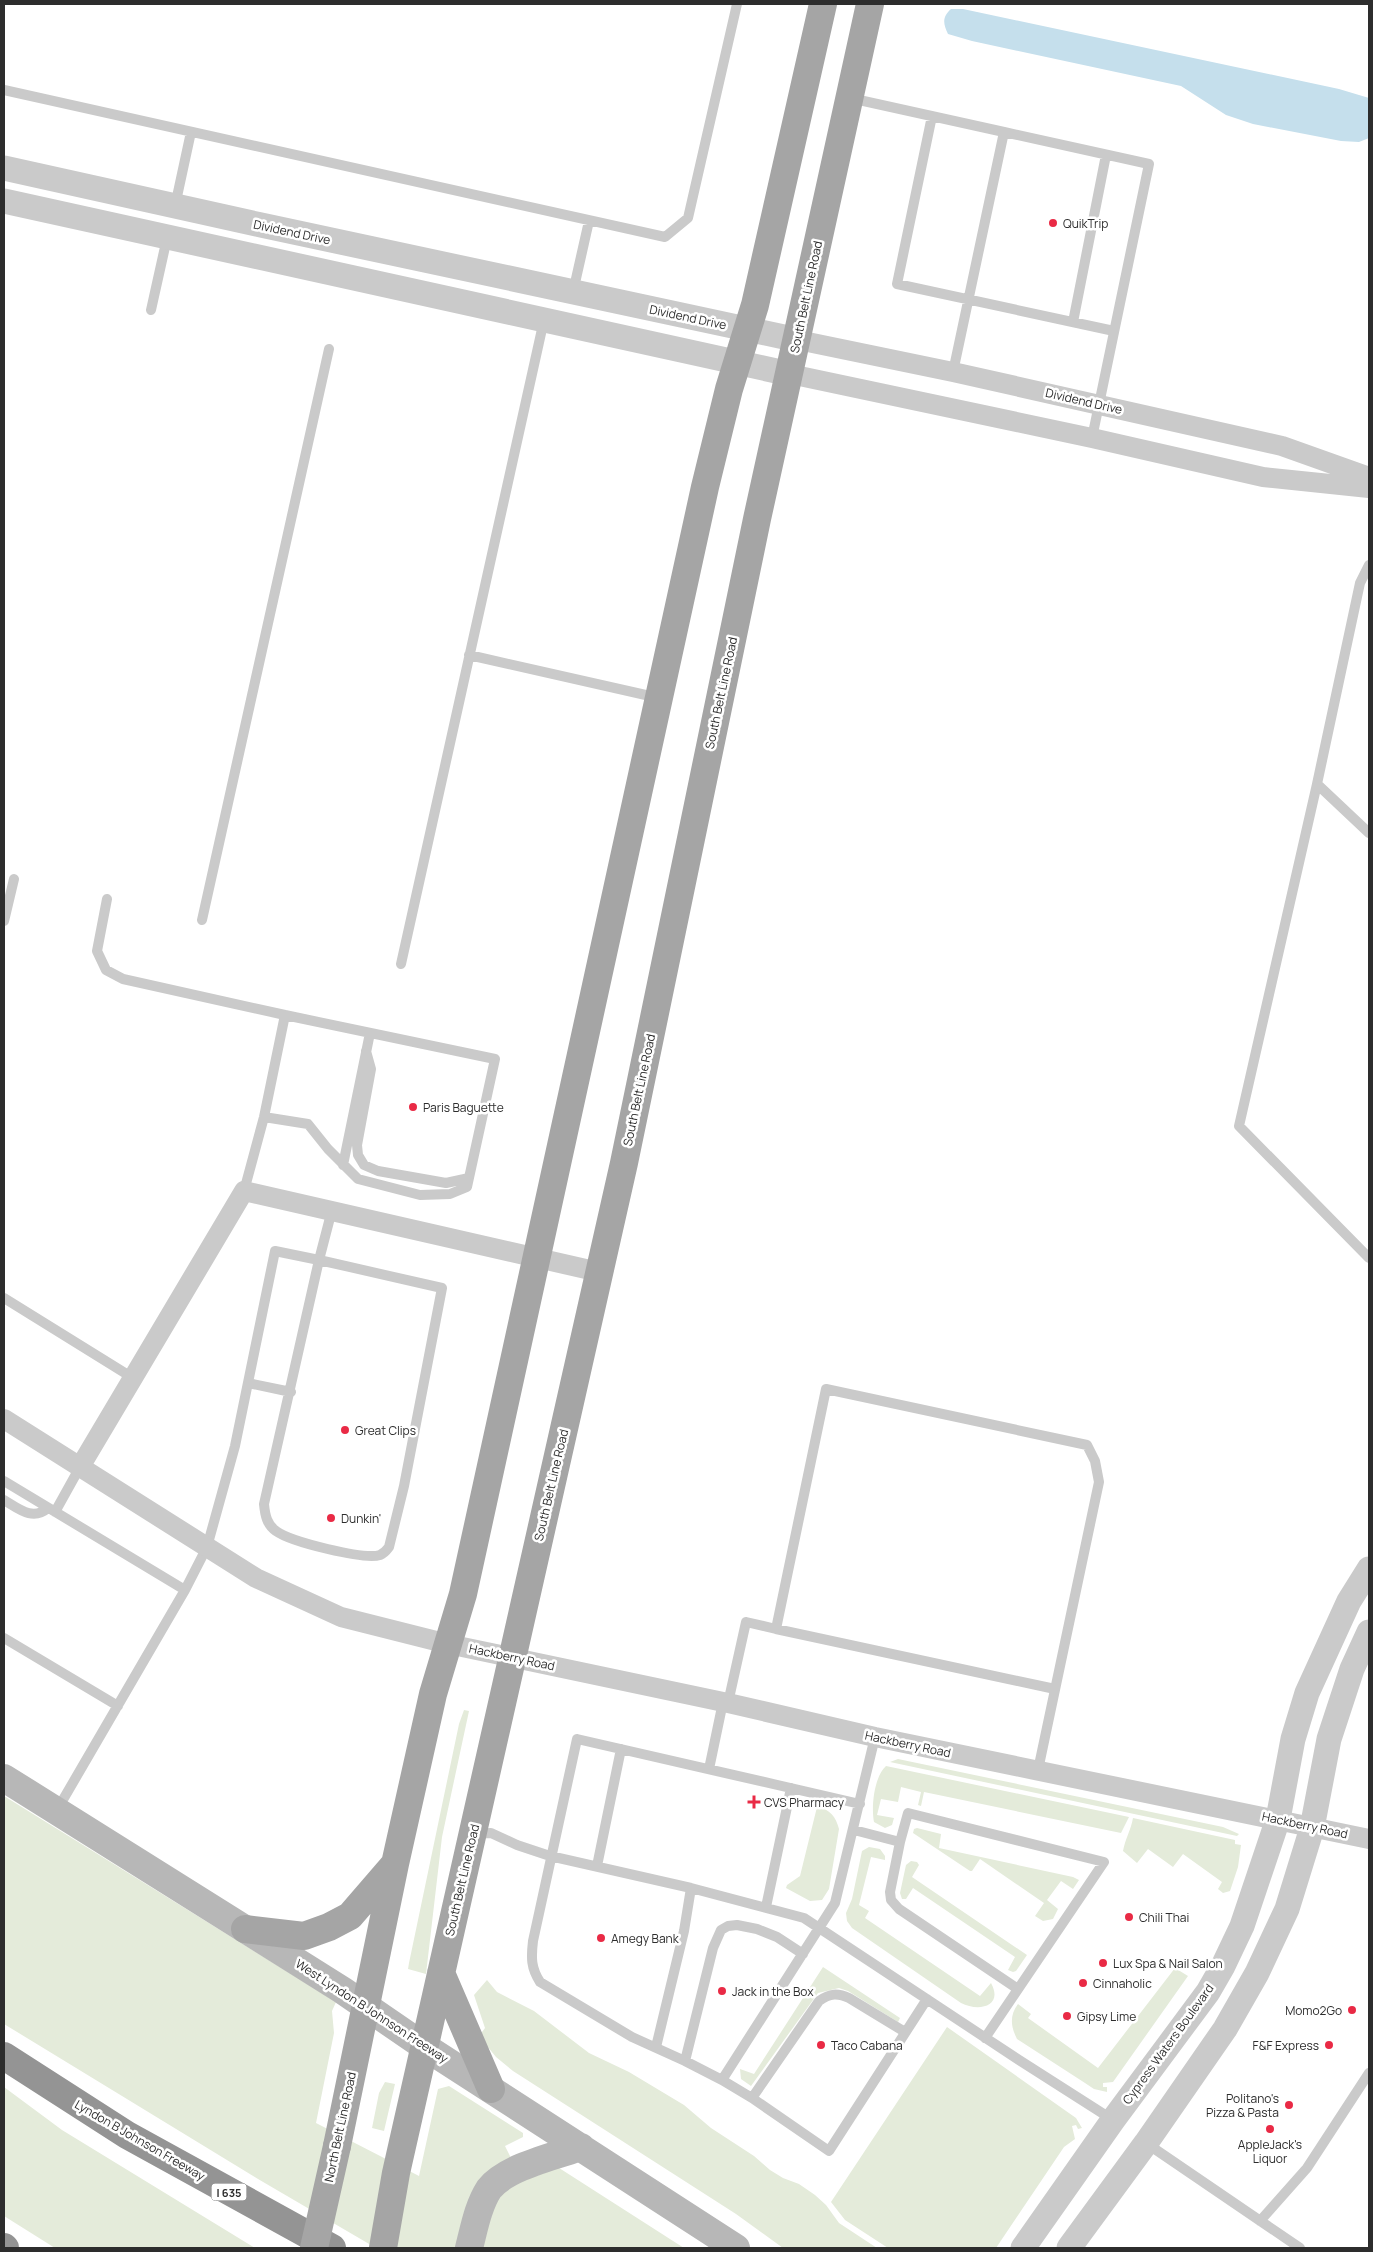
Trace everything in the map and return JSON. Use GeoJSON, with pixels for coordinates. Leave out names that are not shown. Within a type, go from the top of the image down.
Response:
{"type":"FeatureCollection","features":[{"type":"Feature","properties":{"kind":"highway","name":"Lyndon B Johnson Freeway"},"geometry":{"type":"LineString","coordinates":[[4,2056],[127,2135],[332,2248]]}},
{"type":"Feature","properties":{"kind":"main road"},"geometry":{"type":"LineString","coordinates":[[365,2005],[433,1694],[465,1584],[728,389],[760,286],[823,4]]}},
{"type":"Feature","properties":{"kind":"main road","name":"South Belt Line Road"},"geometry":{"type":"LineString","coordinates":[[383,2248],[396,2173],[624,1163],[757,519],[798,340],[870,4]]}},
{"type":"Feature","properties":{"kind":"main road","name":"West Lyndon B Johnson Freeway"},"geometry":{"type":"LineString","coordinates":[[4,1778],[365,2005],[425,2047],[736,2248]]}},
{"type":"Feature","properties":{"kind":"main road"},"geometry":{"type":"LineString","coordinates":[[245,1929],[304,1936],[329,1927],[350,1916],[395,1864]]}},
{"type":"Feature","properties":{"kind":"main road"},"geometry":{"type":"LineString","coordinates":[[441,1974],[491,2089]]}},
{"type":"Feature","properties":{"kind":"main road","name":"North Belt Line Road"},"geometry":{"type":"LineString","coordinates":[[314,2248],[365,2005]]}},
{"type":"Feature","properties":{"kind":"main road"},"geometry":{"type":"LineString","coordinates":[[469,2248],[477,2217],[490,2189],[514,2170],[581,2147]]}},
{"type":"Feature","properties":{"kind":"street","name":"Dividend Drive"},"geometry":{"type":"LineString","coordinates":[[4,168],[747,330],[953,372],[1282,446],[1369,477]]}},
{"type":"Feature","properties":{"kind":"street"},"geometry":{"type":"LineString","coordinates":[[4,201],[1263,477],[1369,488]]}},
{"type":"Feature","properties":{"kind":"street"},"geometry":{"type":"LineString","coordinates":[[167,237],[175,206]]}},
{"type":"Feature","properties":{"kind":"street"},"geometry":{"type":"LineString","coordinates":[[80,1467],[244,1191],[599,1272]]}},
{"type":"Feature","properties":{"kind":"street","name":"Hackberry Road"},"geometry":{"type":"LineString","coordinates":[[4,1419],[256,1578],[341,1617],[448,1644],[726,1703],[875,1737],[1369,1839]]}},
{"type":"Feature","properties":{"kind":"street","name":"Cypress Waters Boulevard"},"geometry":{"type":"LineString","coordinates":[[1023,2248],[1113,2120],[1208,1992],[1223,1966],[1242,1926],[1278,1819],[1294,1739],[1308,1693],[1349,1601],[1369,1569]]}},
{"type":"Feature","properties":{"kind":"street"},"geometry":{"type":"LineString","coordinates":[[1069,2248],[1146,2144],[1225,2029],[1257,1973],[1287,1909],[1312,1828],[1329,1739],[1352,1669],[1369,1632]]}},
{"type":"Feature","properties":{"kind":"street"},"geometry":{"type":"LineString","coordinates":[[1113,2120],[1146,2144]]}},
{"type":"Feature","properties":{"kind":"lane"},"geometry":{"type":"LineString","coordinates":[[4,90],[665,237],[688,218],[737,4]]}},
{"type":"Feature","properties":{"kind":"lane"},"geometry":{"type":"LineString","coordinates":[[849,98],[1149,164],[1092,438]]}},
{"type":"Feature","properties":{"kind":"lane"},"geometry":{"type":"LineString","coordinates":[[932,116],[897,284],[1114,331]]}},
{"type":"Feature","properties":{"kind":"lane"},"geometry":{"type":"LineString","coordinates":[[175,206],[191,132]]}},
{"type":"Feature","properties":{"kind":"lane"},"geometry":{"type":"LineString","coordinates":[[953,372],[1004,132]]}},
{"type":"Feature","properties":{"kind":"lane"},"geometry":{"type":"LineString","coordinates":[[1073,322],[1106,154]]}},
{"type":"Feature","properties":{"kind":"lane"},"geometry":{"type":"LineString","coordinates":[[573,292],[589,220]]}},
{"type":"Feature","properties":{"kind":"lane"},"geometry":{"type":"LineString","coordinates":[[151,310],[167,237]]}},
{"type":"Feature","properties":{"kind":"lane"},"geometry":{"type":"LineString","coordinates":[[401,964],[544,320]]}},
{"type":"Feature","properties":{"kind":"lane"},"geometry":{"type":"LineString","coordinates":[[202,920],[328,349]]}},
{"type":"Feature","properties":{"kind":"lane"},"geometry":{"type":"LineString","coordinates":[[1369,565],[1360,583],[1317,784],[1239,1126],[1369,1258]]}},
{"type":"Feature","properties":{"kind":"lane"},"geometry":{"type":"LineString","coordinates":[[469,655],[660,698]]}},
{"type":"Feature","properties":{"kind":"lane"},"geometry":{"type":"LineString","coordinates":[[1317,784],[1369,833]]}},
{"type":"Feature","properties":{"kind":"lane"},"geometry":{"type":"LineString","coordinates":[[4,921],[14,879]]}},
{"type":"Feature","properties":{"kind":"lane"},"geometry":{"type":"LineString","coordinates":[[106,899],[97,952],[106,970],[123,979],[495,1059],[468,1187],[450,1194],[420,1196],[358,1179],[343,1165],[308,1124],[264,1117]]}},
{"type":"Feature","properties":{"kind":"lane"},"geometry":{"type":"LineString","coordinates":[[244,1191],[264,1117],[285,1015]]}},
{"type":"Feature","properties":{"kind":"lane"},"geometry":{"type":"LineString","coordinates":[[343,1165],[370,1033]]}},
{"type":"Feature","properties":{"kind":"lane"},"geometry":{"type":"LineString","coordinates":[[366,1051],[371,1069],[357,1145],[358,1155],[364,1165],[378,1171],[446,1183],[469,1178]]}},
{"type":"Feature","properties":{"kind":"lane"},"geometry":{"type":"LineString","coordinates":[[57,1811],[186,1590],[207,1547],[231,1463],[275,1251],[319,1260],[442,1288],[404,1486],[389,1547],[385,1553],[363,1556],[290,1540],[275,1531],[268,1522],[264,1504],[291,1392],[319,1260],[332,1210]]}},
{"type":"Feature","properties":{"kind":"lane"},"geometry":{"type":"LineString","coordinates":[[4,1298],[133,1378]]}},
{"type":"Feature","properties":{"kind":"lane"},"geometry":{"type":"LineString","coordinates":[[248,1383],[291,1392]]}},
{"type":"Feature","properties":{"kind":"lane"},"geometry":{"type":"LineString","coordinates":[[776,1629],[826,1389],[1087,1445],[1095,1461],[1099,1482],[1038,1770]]}},
{"type":"Feature","properties":{"kind":"lane"},"geometry":{"type":"LineString","coordinates":[[4,1500],[25,1513],[42,1514],[52,1510],[80,1467]]}},
{"type":"Feature","properties":{"kind":"lane"},"geometry":{"type":"LineString","coordinates":[[4,1481],[186,1590]]}},
{"type":"Feature","properties":{"kind":"lane"},"geometry":{"type":"LineString","coordinates":[[709,1769],[746,1622],[1055,1688]]}},
{"type":"Feature","properties":{"kind":"lane"},"geometry":{"type":"LineString","coordinates":[[4,1638],[118,1706]]}},
{"type":"Feature","properties":{"kind":"lane"},"geometry":{"type":"LineString","coordinates":[[722,2080],[835,1903],[875,1737]]}},
{"type":"Feature","properties":{"kind":"lane"},"geometry":{"type":"LineString","coordinates":[[860,1804],[577,1738],[550,1856],[530,1959],[533,1971],[540,1982],[632,2037],[686,2060],[722,2080],[752,2098],[829,2151],[927,1999]]}},
{"type":"Feature","properties":{"kind":"lane"},"geometry":{"type":"LineString","coordinates":[[597,1866],[621,1749]]}},
{"type":"Feature","properties":{"kind":"lane"},"geometry":{"type":"LineString","coordinates":[[766,1907],[791,1788]]}},
{"type":"Feature","properties":{"kind":"lane"},"geometry":{"type":"LineString","coordinates":[[985,2038],[1104,1862],[908,1813],[890,1892],[892,1900],[899,1909],[1018,1989]]}},
{"type":"Feature","properties":{"kind":"lane"},"geometry":{"type":"LineString","coordinates":[[854,1830],[900,1842]]}},
{"type":"Feature","properties":{"kind":"lane"},"geometry":{"type":"LineString","coordinates":[[473,1834],[491,1833],[516,1845],[550,1856],[796,1914],[820,1927],[985,2038],[1113,2120]]}},
{"type":"Feature","properties":{"kind":"lane"},"geometry":{"type":"LineString","coordinates":[[656,2047],[684,1931],[692,1888]]}},
{"type":"Feature","properties":{"kind":"lane"},"geometry":{"type":"LineString","coordinates":[[686,2060],[713,1948],[721,1930],[728,1926],[738,1925],[757,1929],[777,1937],[803,1954]]}},
{"type":"Feature","properties":{"kind":"lane"},"geometry":{"type":"LineString","coordinates":[[752,2098],[819,2001],[826,1996],[841,1994],[850,1998],[905,2032]]}},
{"type":"Feature","properties":{"kind":"lane"},"geometry":{"type":"LineString","coordinates":[[1260,2222],[1306,2168],[1369,2073]]}},
{"type":"Feature","properties":{"kind":"lane"},"geometry":{"type":"LineString","coordinates":[[1146,2144],[1300,2248]]}},
{"type":"Feature","properties":{"kind":"green space"},"geometry":{"type":"Polygon","coordinates":[[[464,1710],[469,1711],[442,1837],[426,1974],[408,1969],[459,1724],[464,1710]]]}},
{"type":"Feature","properties":{"kind":"green space"},"geometry":{"type":"Polygon","coordinates":[[[898,1759],[1223,1827],[1239,1834],[1237,1836],[890,1762],[898,1759]]]}},
{"type":"Feature","properties":{"kind":"green space"},"geometry":{"type":"Polygon","coordinates":[[[886,1766],[1129,1817],[1121,1833],[924,1792],[921,1806],[918,1805],[921,1792],[901,1787],[898,1802],[881,1799],[877,1815],[894,1818],[892,1825],[885,1828],[874,1822],[873,1808],[876,1785],[886,1766]]]}},
{"type":"Feature","properties":{"kind":"green space"},"geometry":{"type":"Polygon","coordinates":[[[4,1796],[336,2002],[332,2011],[334,2033],[316,2123],[419,2176],[438,2089],[449,2086],[523,2133],[523,2137],[505,2146],[515,2166],[556,2166],[684,2248],[376,2248],[258,2179],[4,2024],[4,1796]]]}},
{"type":"Feature","properties":{"kind":"green space"},"geometry":{"type":"Polygon","coordinates":[[[817,1807],[832,1814],[839,1829],[829,1889],[822,1900],[810,1901],[786,1888],[787,1885],[800,1876],[817,1807]]]}},
{"type":"Feature","properties":{"kind":"green space"},"geometry":{"type":"Polygon","coordinates":[[[1133,1818],[1235,1840],[1235,1844],[1241,1845],[1238,1867],[1230,1891],[1223,1893],[1218,1889],[1222,1882],[1183,1854],[1173,1867],[1148,1849],[1137,1863],[1123,1851],[1133,1818]]]}},
{"type":"Feature","properties":{"kind":"green space"},"geometry":{"type":"Polygon","coordinates":[[[917,1828],[941,1834],[939,1848],[1073,1877],[1079,1880],[1073,1889],[1061,1881],[1047,1900],[1058,1909],[1053,1919],[1043,1921],[1035,1916],[1044,1903],[980,1859],[972,1871],[970,1871],[913,1833],[914,1829],[917,1828]]]}},
{"type":"Feature","properties":{"kind":"green space"},"geometry":{"type":"Polygon","coordinates":[[[869,1847],[880,1849],[885,1856],[885,1860],[871,1857],[859,1905],[869,1911],[865,1918],[980,1996],[991,1983],[994,1991],[992,2002],[981,2007],[968,2006],[961,2003],[852,1928],[847,1921],[846,1913],[852,1899],[862,1851],[869,1847]]]}},
{"type":"Feature","properties":{"kind":"green space"},"geometry":{"type":"Polygon","coordinates":[[[911,1861],[917,1862],[919,1865],[912,1877],[1027,1955],[1016,1971],[1008,1970],[1015,1957],[913,1888],[906,1899],[902,1899],[900,1893],[906,1865],[911,1861]]]}},
{"type":"Feature","properties":{"kind":"green space"},"geometry":{"type":"Polygon","coordinates":[[[823,1967],[900,2018],[898,2022],[848,1991],[839,1988],[818,1993],[751,2086],[741,2079],[740,2069],[754,2074],[823,1967]]]}},
{"type":"Feature","properties":{"kind":"green space"},"geometry":{"type":"Polygon","coordinates":[[[1175,1968],[1188,1976],[1113,2082],[1103,2083],[1103,2087],[1107,2087],[1107,2092],[1094,2089],[1017,2039],[1015,2035],[1012,2017],[1018,2004],[1031,2014],[1028,2018],[1098,2068],[1175,1968]]]}},
{"type":"Feature","properties":{"kind":"green space"},"geometry":{"type":"Polygon","coordinates":[[[487,1980],[497,1992],[534,2011],[589,2053],[629,2072],[684,2105],[711,2128],[754,2156],[770,2170],[783,2178],[799,2184],[826,2205],[839,2223],[877,2248],[783,2248],[736,2214],[513,2071],[496,2057],[479,2036],[485,2028],[474,1995],[487,1980]]]}},
{"type":"Feature","properties":{"kind":"green space"},"geometry":{"type":"Polygon","coordinates":[[[947,2027],[1076,2118],[1082,2128],[1078,2129],[1076,2125],[1072,2126],[1075,2139],[1064,2147],[996,2248],[888,2248],[845,2220],[831,2202],[947,2027]]]}},
{"type":"Feature","properties":{"kind":"green space"},"geometry":{"type":"Polygon","coordinates":[[[385,2082],[395,2084],[384,2131],[372,2128],[379,2093],[385,2082]]]}},
{"type":"Feature","properties":{"kind":"green space"},"geometry":{"type":"Polygon","coordinates":[[[4,2087],[62,2130],[255,2248],[55,2248],[4,2216],[4,2087]]]}},
{"type":"Feature","properties":{"kind":"water"},"geometry":{"type":"Polygon","coordinates":[[[951,9],[963,9],[1339,89],[1369,98],[1369,138],[1359,142],[1341,141],[1253,124],[1226,115],[1181,86],[972,41],[948,34],[944,21],[951,9]]]}},
{"type":"Feature","properties":{"kind":"place","name":"QuikTrip"},"geometry":{"type":"Point","coordinates":[1053,223]}},
{"type":"Feature","properties":{"kind":"place","name":"Paris Baguette"},"geometry":{"type":"Point","coordinates":[413,1107]}},
{"type":"Feature","properties":{"kind":"place","name":"Great Clips"},"geometry":{"type":"Point","coordinates":[345,1430]}},
{"type":"Feature","properties":{"kind":"place","name":"Dunkin'"},"geometry":{"type":"Point","coordinates":[331,1518]}},
{"type":"Feature","properties":{"kind":"place","name":"CVS Pharmacy"},"geometry":{"type":"Point","coordinates":[754,1802]}},
{"type":"Feature","properties":{"kind":"place","name":"Chili Thai"},"geometry":{"type":"Point","coordinates":[1129,1917]}},
{"type":"Feature","properties":{"kind":"place","name":"Amegy Bank"},"geometry":{"type":"Point","coordinates":[601,1938]}},
{"type":"Feature","properties":{"kind":"place","name":"Lux Spa & Nail Salon"},"geometry":{"type":"Point","coordinates":[1103,1963]}},
{"type":"Feature","properties":{"kind":"place","name":"Cinnaholic"},"geometry":{"type":"Point","coordinates":[1083,1983]}},
{"type":"Feature","properties":{"kind":"place","name":"Jack in the Box"},"geometry":{"type":"Point","coordinates":[722,1991]}},
{"type":"Feature","properties":{"kind":"place","name":"Momo2Go"},"geometry":{"type":"Point","coordinates":[1352,2010]}},
{"type":"Feature","properties":{"kind":"place","name":"Gipsy Lime"},"geometry":{"type":"Point","coordinates":[1067,2016]}},
{"type":"Feature","properties":{"kind":"place","name":"Taco Cabana"},"geometry":{"type":"Point","coordinates":[821,2045]}},
{"type":"Feature","properties":{"kind":"place","name":"F&F Express"},"geometry":{"type":"Point","coordinates":[1329,2045]}},
{"type":"Feature","properties":{"kind":"place","name":"Politano's Pizza & Pasta"},"geometry":{"type":"Point","coordinates":[1289,2105]}},
{"type":"Feature","properties":{"kind":"place","name":"AppleJack's Liquor"},"geometry":{"type":"Point","coordinates":[1270,2129]}}]}
